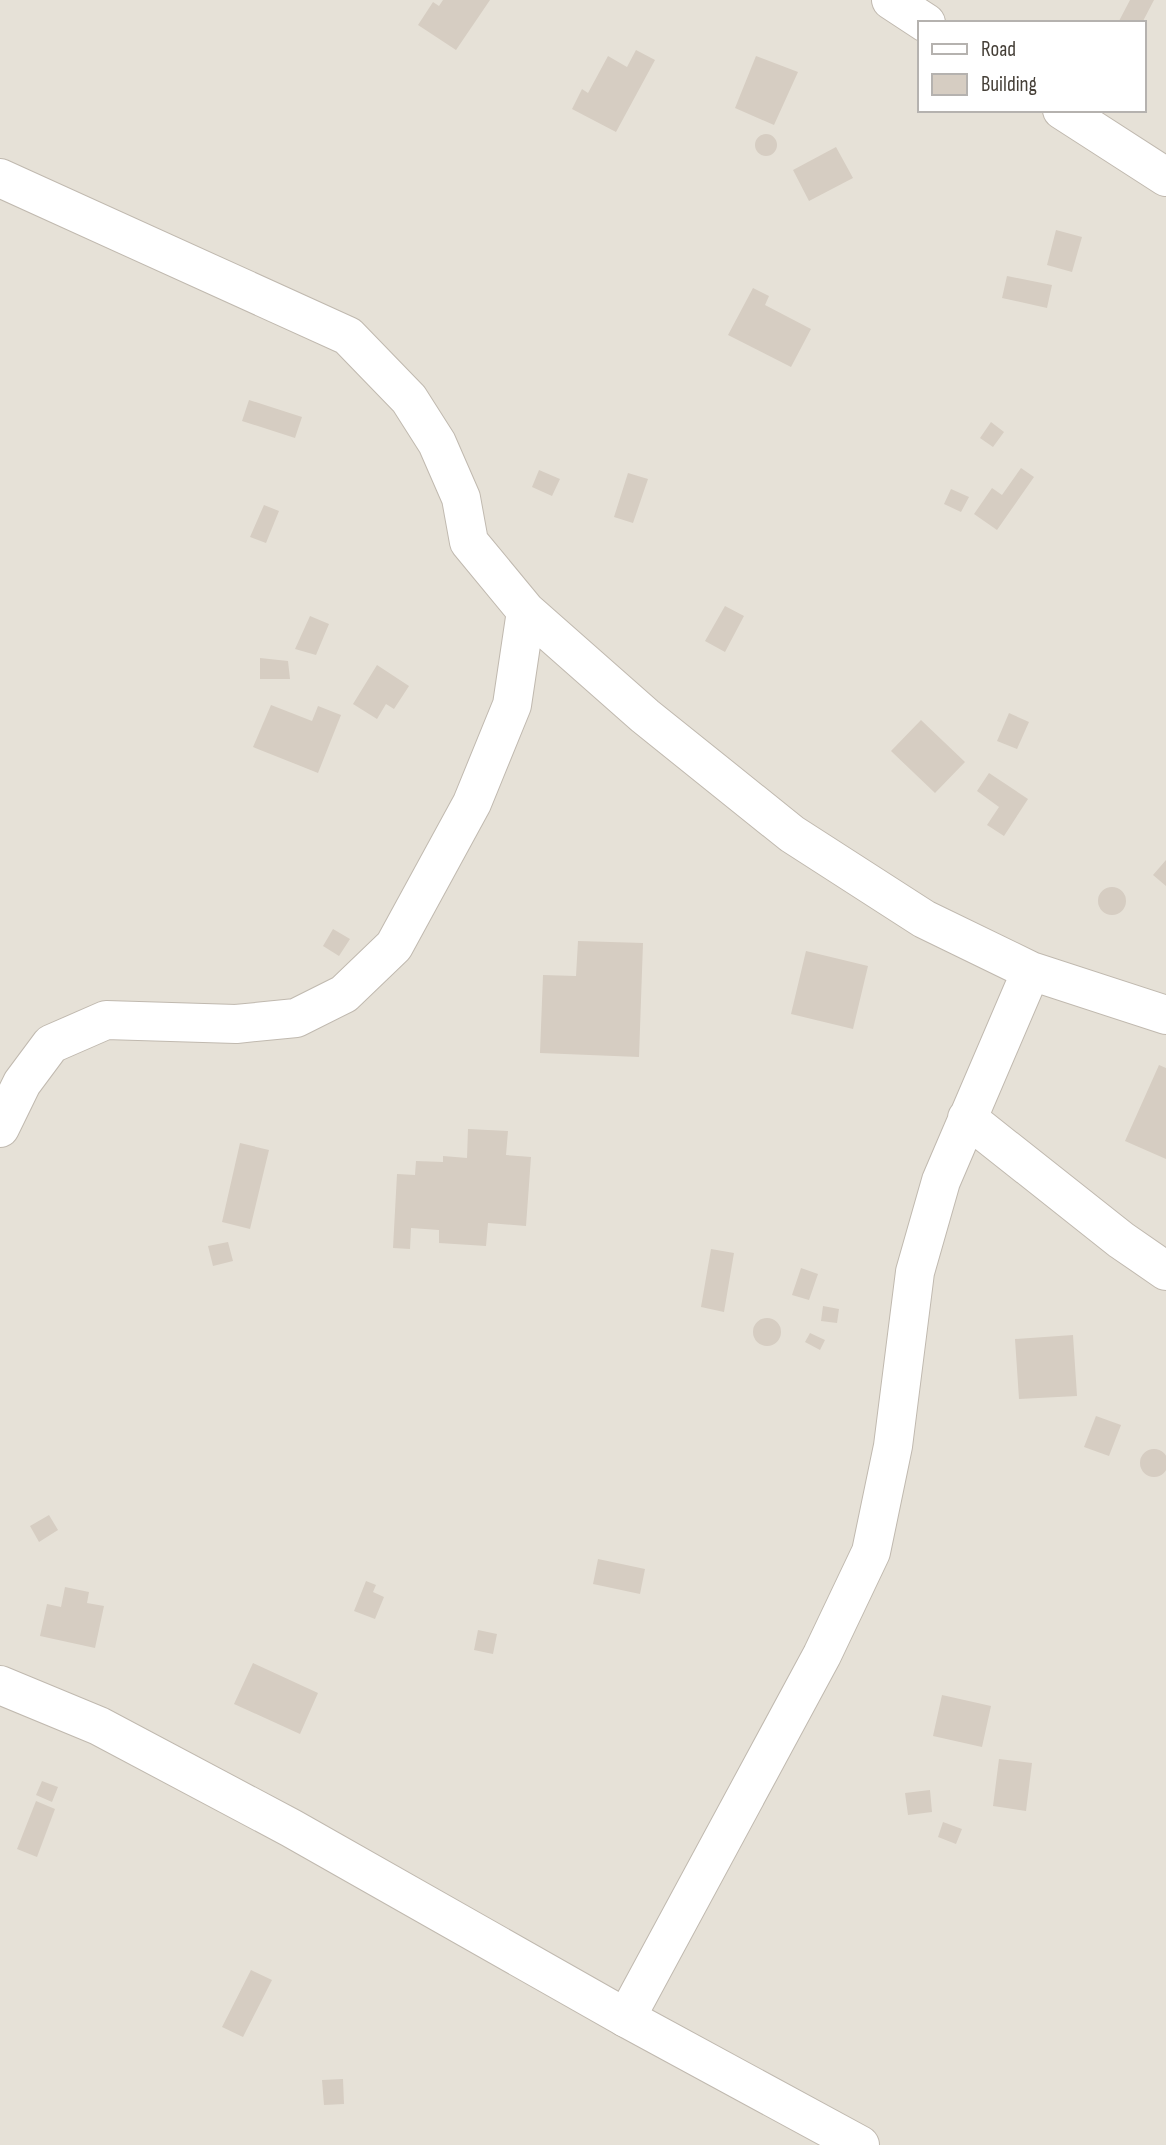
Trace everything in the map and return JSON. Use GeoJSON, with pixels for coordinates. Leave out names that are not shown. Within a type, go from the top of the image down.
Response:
{"type":"FeatureCollection","features":[{"type":"Feature","properties":{"kind":"street"},"geometry":{"type":"LineString","coordinates":[[891,0],[923,21]]}},
{"type":"Feature","properties":{"kind":"street"},"geometry":{"type":"LineString","coordinates":[[1065,112],[1166,177]]}},
{"type":"Feature","properties":{"kind":"street"},"geometry":{"type":"LineString","coordinates":[[0,178],[348,336],[409,399],[437,443],[461,498],[469,542],[526,611],[645,716],[792,834],[924,919],[1031,971],[1166,1015]]}},
{"type":"Feature","properties":{"kind":"street"},"geometry":{"type":"LineString","coordinates":[[0,1128],[23,1083],[51,1044],[106,1020],[236,1024],[296,1018],[344,994],[394,946],[472,803],[512,705],[526,611]]}},
{"type":"Feature","properties":{"kind":"street"},"geometry":{"type":"LineString","coordinates":[[626,2018],[816,1666],[871,1552],[893,1446],[915,1272],[941,1181],[1031,971]]}},
{"type":"Feature","properties":{"kind":"street"},"geometry":{"type":"LineString","coordinates":[[967,1118],[1121,1240],[1166,1271]]}},
{"type":"Feature","properties":{"kind":"street"},"geometry":{"type":"LineString","coordinates":[[0,1685],[99,1726],[243,1802],[626,2018],[860,2145]]}},
{"type":"Feature","properties":{"kind":"shaded area"},"geometry":{"type":"Polygon","coordinates":[[[0,0],[1166,0],[1166,2145],[0,2145],[0,0]]]}},
{"type":"Feature","properties":{"kind":"building"},"geometry":{"type":"Polygon","coordinates":[[[443,0],[490,0],[456,50],[418,25],[433,2],[439,6],[443,0]]]}},
{"type":"Feature","properties":{"kind":"building"},"geometry":{"type":"Polygon","coordinates":[[[1130,0],[1154,0],[1143,21],[1119,21],[1130,0]]]}},
{"type":"Feature","properties":{"kind":"building"},"geometry":{"type":"Polygon","coordinates":[[[636,50],[655,60],[616,132],[572,109],[582,89],[588,93],[608,56],[627,67],[636,50]]]}},
{"type":"Feature","properties":{"kind":"building"},"geometry":{"type":"Polygon","coordinates":[[[756,56],[798,72],[774,125],[735,108],[756,56]]]}},
{"type":"Feature","properties":{"kind":"building"},"geometry":{"type":"Polygon","coordinates":[[[766,134],[774,137],[777,145],[774,153],[766,156],[758,153],[755,145],[758,137],[766,134]]]}},
{"type":"Feature","properties":{"kind":"building"},"geometry":{"type":"Polygon","coordinates":[[[836,147],[853,178],[809,201],[793,170],[836,147]]]}},
{"type":"Feature","properties":{"kind":"building"},"geometry":{"type":"Polygon","coordinates":[[[1056,230],[1082,237],[1072,272],[1047,265],[1056,230]]]}},
{"type":"Feature","properties":{"kind":"building"},"geometry":{"type":"Polygon","coordinates":[[[1007,276],[1052,285],[1047,308],[1002,298],[1007,276]]]}},
{"type":"Feature","properties":{"kind":"building"},"geometry":{"type":"Polygon","coordinates":[[[753,288],[769,296],[765,305],[811,329],[791,367],[728,335],[753,288]]]}},
{"type":"Feature","properties":{"kind":"building"},"geometry":{"type":"Polygon","coordinates":[[[249,400],[302,417],[295,438],[242,421],[249,400]]]}},
{"type":"Feature","properties":{"kind":"building"},"geometry":{"type":"Polygon","coordinates":[[[991,422],[1004,432],[993,447],[980,438],[991,422]]]}},
{"type":"Feature","properties":{"kind":"building"},"geometry":{"type":"Polygon","coordinates":[[[1021,468],[1034,477],[997,530],[974,514],[992,488],[1002,495],[1021,468]]]}},
{"type":"Feature","properties":{"kind":"building"},"geometry":{"type":"Polygon","coordinates":[[[539,470],[560,479],[552,496],[532,487],[539,470]]]}},
{"type":"Feature","properties":{"kind":"building"},"geometry":{"type":"Polygon","coordinates":[[[628,473],[648,479],[633,523],[614,517],[628,473]]]}},
{"type":"Feature","properties":{"kind":"building"},"geometry":{"type":"Polygon","coordinates":[[[951,489],[969,497],[961,512],[944,504],[951,489]]]}},
{"type":"Feature","properties":{"kind":"building"},"geometry":{"type":"Polygon","coordinates":[[[264,505],[279,511],[266,543],[250,537],[264,505]]]}},
{"type":"Feature","properties":{"kind":"building"},"geometry":{"type":"Polygon","coordinates":[[[725,606],[744,616],[725,652],[705,641],[725,606]]]}},
{"type":"Feature","properties":{"kind":"building"},"geometry":{"type":"Polygon","coordinates":[[[310,616],[329,624],[316,655],[295,649],[310,616]]]}},
{"type":"Feature","properties":{"kind":"building"},"geometry":{"type":"Polygon","coordinates":[[[260,658],[288,661],[290,679],[260,679],[260,658]]]}},
{"type":"Feature","properties":{"kind":"building"},"geometry":{"type":"Polygon","coordinates":[[[377,665],[409,686],[394,709],[386,704],[377,719],[353,704],[377,665]]]}},
{"type":"Feature","properties":{"kind":"building"},"geometry":{"type":"Polygon","coordinates":[[[271,705],[312,721],[318,706],[341,715],[318,773],[253,747],[271,705]]]}},
{"type":"Feature","properties":{"kind":"building"},"geometry":{"type":"Polygon","coordinates":[[[1009,713],[1029,722],[1017,749],[997,741],[1009,713]]]}},
{"type":"Feature","properties":{"kind":"building"},"geometry":{"type":"Polygon","coordinates":[[[921,720],[965,762],[935,793],[891,751],[921,720]]]}},
{"type":"Feature","properties":{"kind":"building"},"geometry":{"type":"Polygon","coordinates":[[[989,773],[1028,799],[1004,836],[987,825],[999,807],[977,791],[989,773]]]}},
{"type":"Feature","properties":{"kind":"building"},"geometry":{"type":"Polygon","coordinates":[[[1166,860],[1166,886],[1153,875],[1166,860]]]}},
{"type":"Feature","properties":{"kind":"building"},"geometry":{"type":"Polygon","coordinates":[[[1112,887],[1122,891],[1126,901],[1122,911],[1112,915],[1102,911],[1098,901],[1102,891],[1112,887]]]}},
{"type":"Feature","properties":{"kind":"building"},"geometry":{"type":"Polygon","coordinates":[[[333,929],[350,939],[339,956],[323,946],[333,929]]]}},
{"type":"Feature","properties":{"kind":"building"},"geometry":{"type":"Polygon","coordinates":[[[578,941],[643,943],[639,1057],[540,1053],[543,975],[576,976],[578,941]]]}},
{"type":"Feature","properties":{"kind":"building"},"geometry":{"type":"Polygon","coordinates":[[[806,951],[868,966],[853,1029],[791,1014],[806,951]]]}},
{"type":"Feature","properties":{"kind":"building"},"geometry":{"type":"Polygon","coordinates":[[[1159,1065],[1166,1068],[1166,1159],[1125,1141],[1159,1065]]]}},
{"type":"Feature","properties":{"kind":"building"},"geometry":{"type":"Polygon","coordinates":[[[468,1129],[508,1131],[506,1155],[531,1157],[526,1226],[488,1223],[486,1246],[439,1243],[439,1230],[411,1228],[410,1249],[393,1248],[397,1174],[415,1175],[416,1161],[443,1162],[443,1156],[467,1158],[468,1129]]]}},
{"type":"Feature","properties":{"kind":"building"},"geometry":{"type":"Polygon","coordinates":[[[240,1143],[269,1150],[250,1229],[222,1222],[240,1143]]]}},
{"type":"Feature","properties":{"kind":"building"},"geometry":{"type":"Polygon","coordinates":[[[228,1242],[233,1261],[213,1266],[208,1246],[228,1242]]]}},
{"type":"Feature","properties":{"kind":"building"},"geometry":{"type":"Polygon","coordinates":[[[711,1249],[734,1253],[724,1312],[701,1307],[711,1249]]]}},
{"type":"Feature","properties":{"kind":"building"},"geometry":{"type":"Polygon","coordinates":[[[801,1268],[818,1274],[809,1300],[792,1295],[801,1268]]]}},
{"type":"Feature","properties":{"kind":"building"},"geometry":{"type":"Polygon","coordinates":[[[823,1306],[839,1309],[837,1323],[821,1321],[823,1306]]]}},
{"type":"Feature","properties":{"kind":"building"},"geometry":{"type":"Polygon","coordinates":[[[767,1318],[777,1322],[781,1332],[777,1342],[767,1346],[757,1342],[753,1332],[757,1322],[767,1318]]]}},
{"type":"Feature","properties":{"kind":"building"},"geometry":{"type":"Polygon","coordinates":[[[810,1333],[825,1340],[820,1350],[805,1342],[810,1333]]]}},
{"type":"Feature","properties":{"kind":"building"},"geometry":{"type":"Polygon","coordinates":[[[1073,1335],[1077,1396],[1019,1399],[1015,1339],[1073,1335]]]}},
{"type":"Feature","properties":{"kind":"building"},"geometry":{"type":"Polygon","coordinates":[[[1096,1416],[1121,1425],[1109,1456],[1084,1447],[1096,1416]]]}},
{"type":"Feature","properties":{"kind":"building"},"geometry":{"type":"Polygon","coordinates":[[[1154,1449],[1164,1453],[1167,1468],[1164,1473],[1154,1477],[1144,1473],[1140,1463],[1144,1453],[1154,1449]]]}},
{"type":"Feature","properties":{"kind":"building"},"geometry":{"type":"Polygon","coordinates":[[[49,1515],[58,1530],[39,1542],[30,1526],[49,1515]]]}},
{"type":"Feature","properties":{"kind":"building"},"geometry":{"type":"Polygon","coordinates":[[[598,1559],[645,1569],[640,1594],[593,1584],[598,1559]]]}},
{"type":"Feature","properties":{"kind":"building"},"geometry":{"type":"Polygon","coordinates":[[[366,1581],[376,1585],[373,1592],[384,1597],[375,1619],[354,1611],[366,1581]]]}},
{"type":"Feature","properties":{"kind":"building"},"geometry":{"type":"Polygon","coordinates":[[[65,1587],[89,1592],[87,1603],[104,1606],[95,1648],[40,1636],[47,1604],[61,1607],[65,1587]]]}},
{"type":"Feature","properties":{"kind":"building"},"geometry":{"type":"Polygon","coordinates":[[[478,1630],[497,1634],[493,1654],[474,1650],[478,1630]]]}},
{"type":"Feature","properties":{"kind":"building"},"geometry":{"type":"Polygon","coordinates":[[[253,1663],[318,1693],[300,1734],[234,1704],[253,1663]]]}},
{"type":"Feature","properties":{"kind":"building"},"geometry":{"type":"Polygon","coordinates":[[[942,1695],[991,1706],[982,1747],[933,1736],[942,1695]]]}},
{"type":"Feature","properties":{"kind":"building"},"geometry":{"type":"Polygon","coordinates":[[[999,1759],[1032,1763],[1026,1811],[993,1806],[999,1759]]]}},
{"type":"Feature","properties":{"kind":"building"},"geometry":{"type":"Polygon","coordinates":[[[42,1781],[58,1787],[52,1802],[36,1795],[42,1781]]]}},
{"type":"Feature","properties":{"kind":"building"},"geometry":{"type":"Polygon","coordinates":[[[930,1790],[932,1812],[908,1815],[905,1793],[930,1790]]]}},
{"type":"Feature","properties":{"kind":"building"},"geometry":{"type":"Polygon","coordinates":[[[36,1801],[55,1809],[37,1857],[17,1849],[36,1801]]]}},
{"type":"Feature","properties":{"kind":"building"},"geometry":{"type":"Polygon","coordinates":[[[943,1822],[962,1829],[956,1844],[938,1837],[943,1822]]]}},
{"type":"Feature","properties":{"kind":"building"},"geometry":{"type":"Polygon","coordinates":[[[251,1970],[272,1980],[243,2037],[222,2027],[251,1970]]]}},
{"type":"Feature","properties":{"kind":"building"},"geometry":{"type":"Polygon","coordinates":[[[343,2079],[344,2104],[324,2105],[322,2080],[343,2079]]]}}]}
